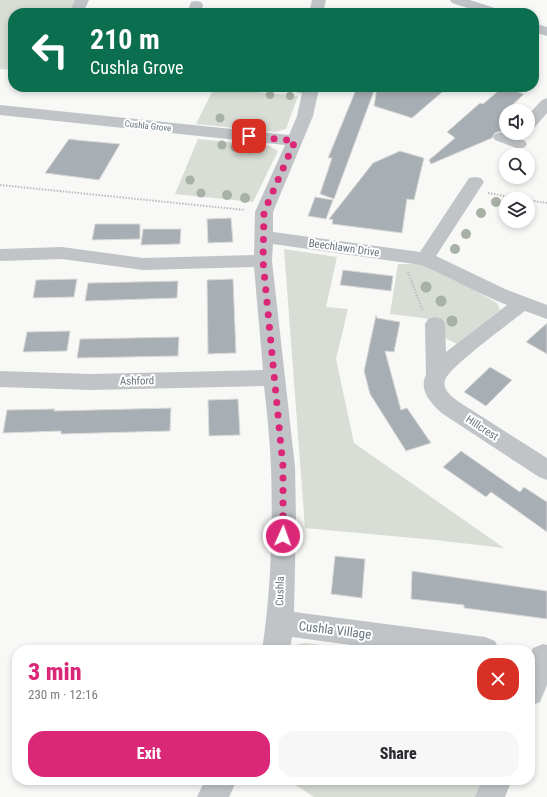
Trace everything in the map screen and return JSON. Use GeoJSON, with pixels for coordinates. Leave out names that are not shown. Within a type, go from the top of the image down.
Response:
{"type":"FeatureCollection","features":[{"type":"Feature","properties":{"kind":"street"},"geometry":{"type":"LineString","coordinates":[[457,0],[481,8]]}},
{"type":"Feature","properties":{"kind":"street","name":"Cushla"},"geometry":{"type":"LineString","coordinates":[[277,645],[280,623],[284,522],[283,467],[263,261],[264,212],[305,116],[310,92]]}},
{"type":"Feature","properties":{"kind":"street"},"geometry":{"type":"LineString","coordinates":[[535,117],[547,103]]}},
{"type":"Feature","properties":{"kind":"street","name":"Cushla Grove"},"geometry":{"type":"LineString","coordinates":[[0,110],[295,141]]}},
{"type":"Feature","properties":{"kind":"street"},"geometry":{"type":"LineString","coordinates":[[425,259],[472,186]]}},
{"type":"Feature","properties":{"kind":"street","name":"Beechlawn Drive"},"geometry":{"type":"LineString","coordinates":[[264,237],[425,259],[449,269],[486,289],[522,304],[547,312]]}},
{"type":"Feature","properties":{"kind":"street"},"geometry":{"type":"LineString","coordinates":[[0,255],[62,253],[143,264],[263,261]]}},
{"type":"Feature","properties":{"kind":"street"},"geometry":{"type":"LineString","coordinates":[[436,374],[462,350],[522,304]]}},
{"type":"Feature","properties":{"kind":"street","name":"Hillcrest"},"geometry":{"type":"LineString","coordinates":[[435,324],[436,374],[434,390],[438,397],[547,470]]}},
{"type":"Feature","properties":{"kind":"street","name":"Ashford"},"geometry":{"type":"LineString","coordinates":[[0,379],[90,382],[275,378]]}},
{"type":"Feature","properties":{"kind":"street","name":"Cushla Village"},"geometry":{"type":"LineString","coordinates":[[280,623],[447,645]]}},
{"type":"Feature","properties":{"kind":"street"},"geometry":{"type":"LineString","coordinates":[[535,674],[540,657]]}},
{"type":"Feature","properties":{"kind":"street"},"geometry":{"type":"LineString","coordinates":[[212,797],[219,785]]}},
{"type":"Feature","properties":{"kind":"street"},"geometry":{"type":"LineString","coordinates":[[490,797],[495,785]]}},
{"type":"Feature","properties":{"kind":"path"},"geometry":{"type":"LineString","coordinates":[[0,184],[264,212]]}},
{"type":"Feature","properties":{"kind":"path"},"geometry":{"type":"LineString","coordinates":[[472,186],[499,193]]}},
{"type":"Feature","properties":{"kind":"path"},"geometry":{"type":"LineString","coordinates":[[535,201],[547,203]]}},
{"type":"Feature","properties":{"kind":"path"},"geometry":{"type":"LineString","coordinates":[[402,255],[427,319],[435,324]]}},
{"type":"Feature","properties":{"kind":"shaded area"},"geometry":{"type":"Polygon","coordinates":[[[0,0],[77,0],[73,8],[8,8],[8,70],[0,69],[0,0]]]}},
{"type":"Feature","properties":{"kind":"shaded area"},"geometry":{"type":"Polygon","coordinates":[[[212,92],[256,92],[298,96],[286,129],[275,132],[196,124],[212,92]]]}},
{"type":"Feature","properties":{"kind":"shaded area"},"geometry":{"type":"Polygon","coordinates":[[[198,139],[270,146],[278,151],[253,202],[175,194],[198,139]]]}},
{"type":"Feature","properties":{"kind":"shaded area"},"geometry":{"type":"Polygon","coordinates":[[[284,249],[337,257],[326,307],[348,309],[336,359],[354,443],[504,548],[305,528],[284,249]]]}},
{"type":"Feature","properties":{"kind":"shaded area"},"geometry":{"type":"Polygon","coordinates":[[[398,264],[431,266],[497,303],[500,310],[457,344],[443,337],[439,320],[390,314],[398,264]]]}},
{"type":"Feature","properties":{"kind":"shaded area"},"geometry":{"type":"Polygon","coordinates":[[[305,643],[321,645],[295,645],[305,643]]]}},
{"type":"Feature","properties":{"kind":"shaded area"},"geometry":{"type":"Polygon","coordinates":[[[296,785],[480,785],[476,797],[314,797],[296,785]]]}},
{"type":"Feature","properties":{"kind":"building"},"geometry":{"type":"Polygon","coordinates":[[[355,92],[374,92],[334,199],[320,194],[332,158],[328,158],[355,92]]]}},
{"type":"Feature","properties":{"kind":"building"},"geometry":{"type":"Polygon","coordinates":[[[376,92],[442,92],[412,118],[374,106],[376,92]]]}},
{"type":"Feature","properties":{"kind":"building"},"geometry":{"type":"Polygon","coordinates":[[[497,92],[518,92],[524,94],[513,104],[499,104],[499,132],[495,133],[492,138],[431,164],[429,160],[455,138],[447,132],[480,103],[483,104],[497,92]]]}},
{"type":"Feature","properties":{"kind":"building"},"geometry":{"type":"Polygon","coordinates":[[[69,139],[120,144],[99,180],[45,173],[69,139]]]}},
{"type":"Feature","properties":{"kind":"building"},"geometry":{"type":"Polygon","coordinates":[[[400,151],[424,158],[414,200],[407,199],[402,233],[332,224],[333,220],[329,219],[373,163],[400,151]]]}},
{"type":"Feature","properties":{"kind":"building"},"geometry":{"type":"Polygon","coordinates":[[[315,197],[333,200],[326,219],[308,216],[315,197]]]}},
{"type":"Feature","properties":{"kind":"building"},"geometry":{"type":"Polygon","coordinates":[[[231,218],[233,242],[208,243],[207,219],[231,218]]]}},
{"type":"Feature","properties":{"kind":"building"},"geometry":{"type":"Polygon","coordinates":[[[95,224],[140,224],[140,239],[92,240],[95,224]]]}},
{"type":"Feature","properties":{"kind":"building"},"geometry":{"type":"Polygon","coordinates":[[[143,229],[181,229],[180,244],[141,245],[143,229]]]}},
{"type":"Feature","properties":{"kind":"building"},"geometry":{"type":"Polygon","coordinates":[[[343,270],[393,276],[391,291],[340,285],[343,270]]]}},
{"type":"Feature","properties":{"kind":"building"},"geometry":{"type":"Polygon","coordinates":[[[77,279],[74,297],[33,298],[36,280],[77,279]]]}},
{"type":"Feature","properties":{"kind":"building"},"geometry":{"type":"Polygon","coordinates":[[[233,279],[236,353],[208,354],[207,280],[233,279]]]}},
{"type":"Feature","properties":{"kind":"building"},"geometry":{"type":"Polygon","coordinates":[[[178,281],[177,298],[85,301],[88,283],[178,281]]]}},
{"type":"Feature","properties":{"kind":"building"},"geometry":{"type":"Polygon","coordinates":[[[376,315],[377,318],[400,322],[394,352],[385,351],[401,410],[407,408],[431,443],[406,451],[370,394],[364,371],[376,315]]]}},
{"type":"Feature","properties":{"kind":"building"},"geometry":{"type":"Polygon","coordinates":[[[547,323],[547,354],[526,342],[547,323]]]}},
{"type":"Feature","properties":{"kind":"building"},"geometry":{"type":"Polygon","coordinates":[[[70,331],[67,351],[23,352],[27,332],[70,331]]]}},
{"type":"Feature","properties":{"kind":"building"},"geometry":{"type":"Polygon","coordinates":[[[179,337],[178,356],[77,358],[80,339],[179,337]]]}},
{"type":"Feature","properties":{"kind":"building"},"geometry":{"type":"Polygon","coordinates":[[[490,367],[512,380],[486,406],[464,392],[490,367]]]}},
{"type":"Feature","properties":{"kind":"building"},"geometry":{"type":"Polygon","coordinates":[[[238,399],[240,435],[209,436],[208,400],[238,399]]]}},
{"type":"Feature","properties":{"kind":"building"},"geometry":{"type":"Polygon","coordinates":[[[171,408],[170,431],[61,434],[61,431],[3,433],[7,410],[55,409],[54,411],[171,408]]]}},
{"type":"Feature","properties":{"kind":"building"},"geometry":{"type":"Polygon","coordinates":[[[461,451],[520,492],[524,487],[547,502],[547,532],[491,492],[486,497],[443,467],[461,451]]]}},
{"type":"Feature","properties":{"kind":"building"},"geometry":{"type":"Polygon","coordinates":[[[335,556],[365,559],[362,598],[331,594],[335,556]]]}},
{"type":"Feature","properties":{"kind":"building"},"geometry":{"type":"Polygon","coordinates":[[[412,571],[547,591],[547,619],[464,608],[464,605],[411,599],[412,571]]]}},
{"type":"Feature","properties":{"kind":"route"},"geometry":{"type":"LineString","coordinates":[[249,136],[295,141],[264,212],[263,261],[283,467],[283,536]]}}]}
